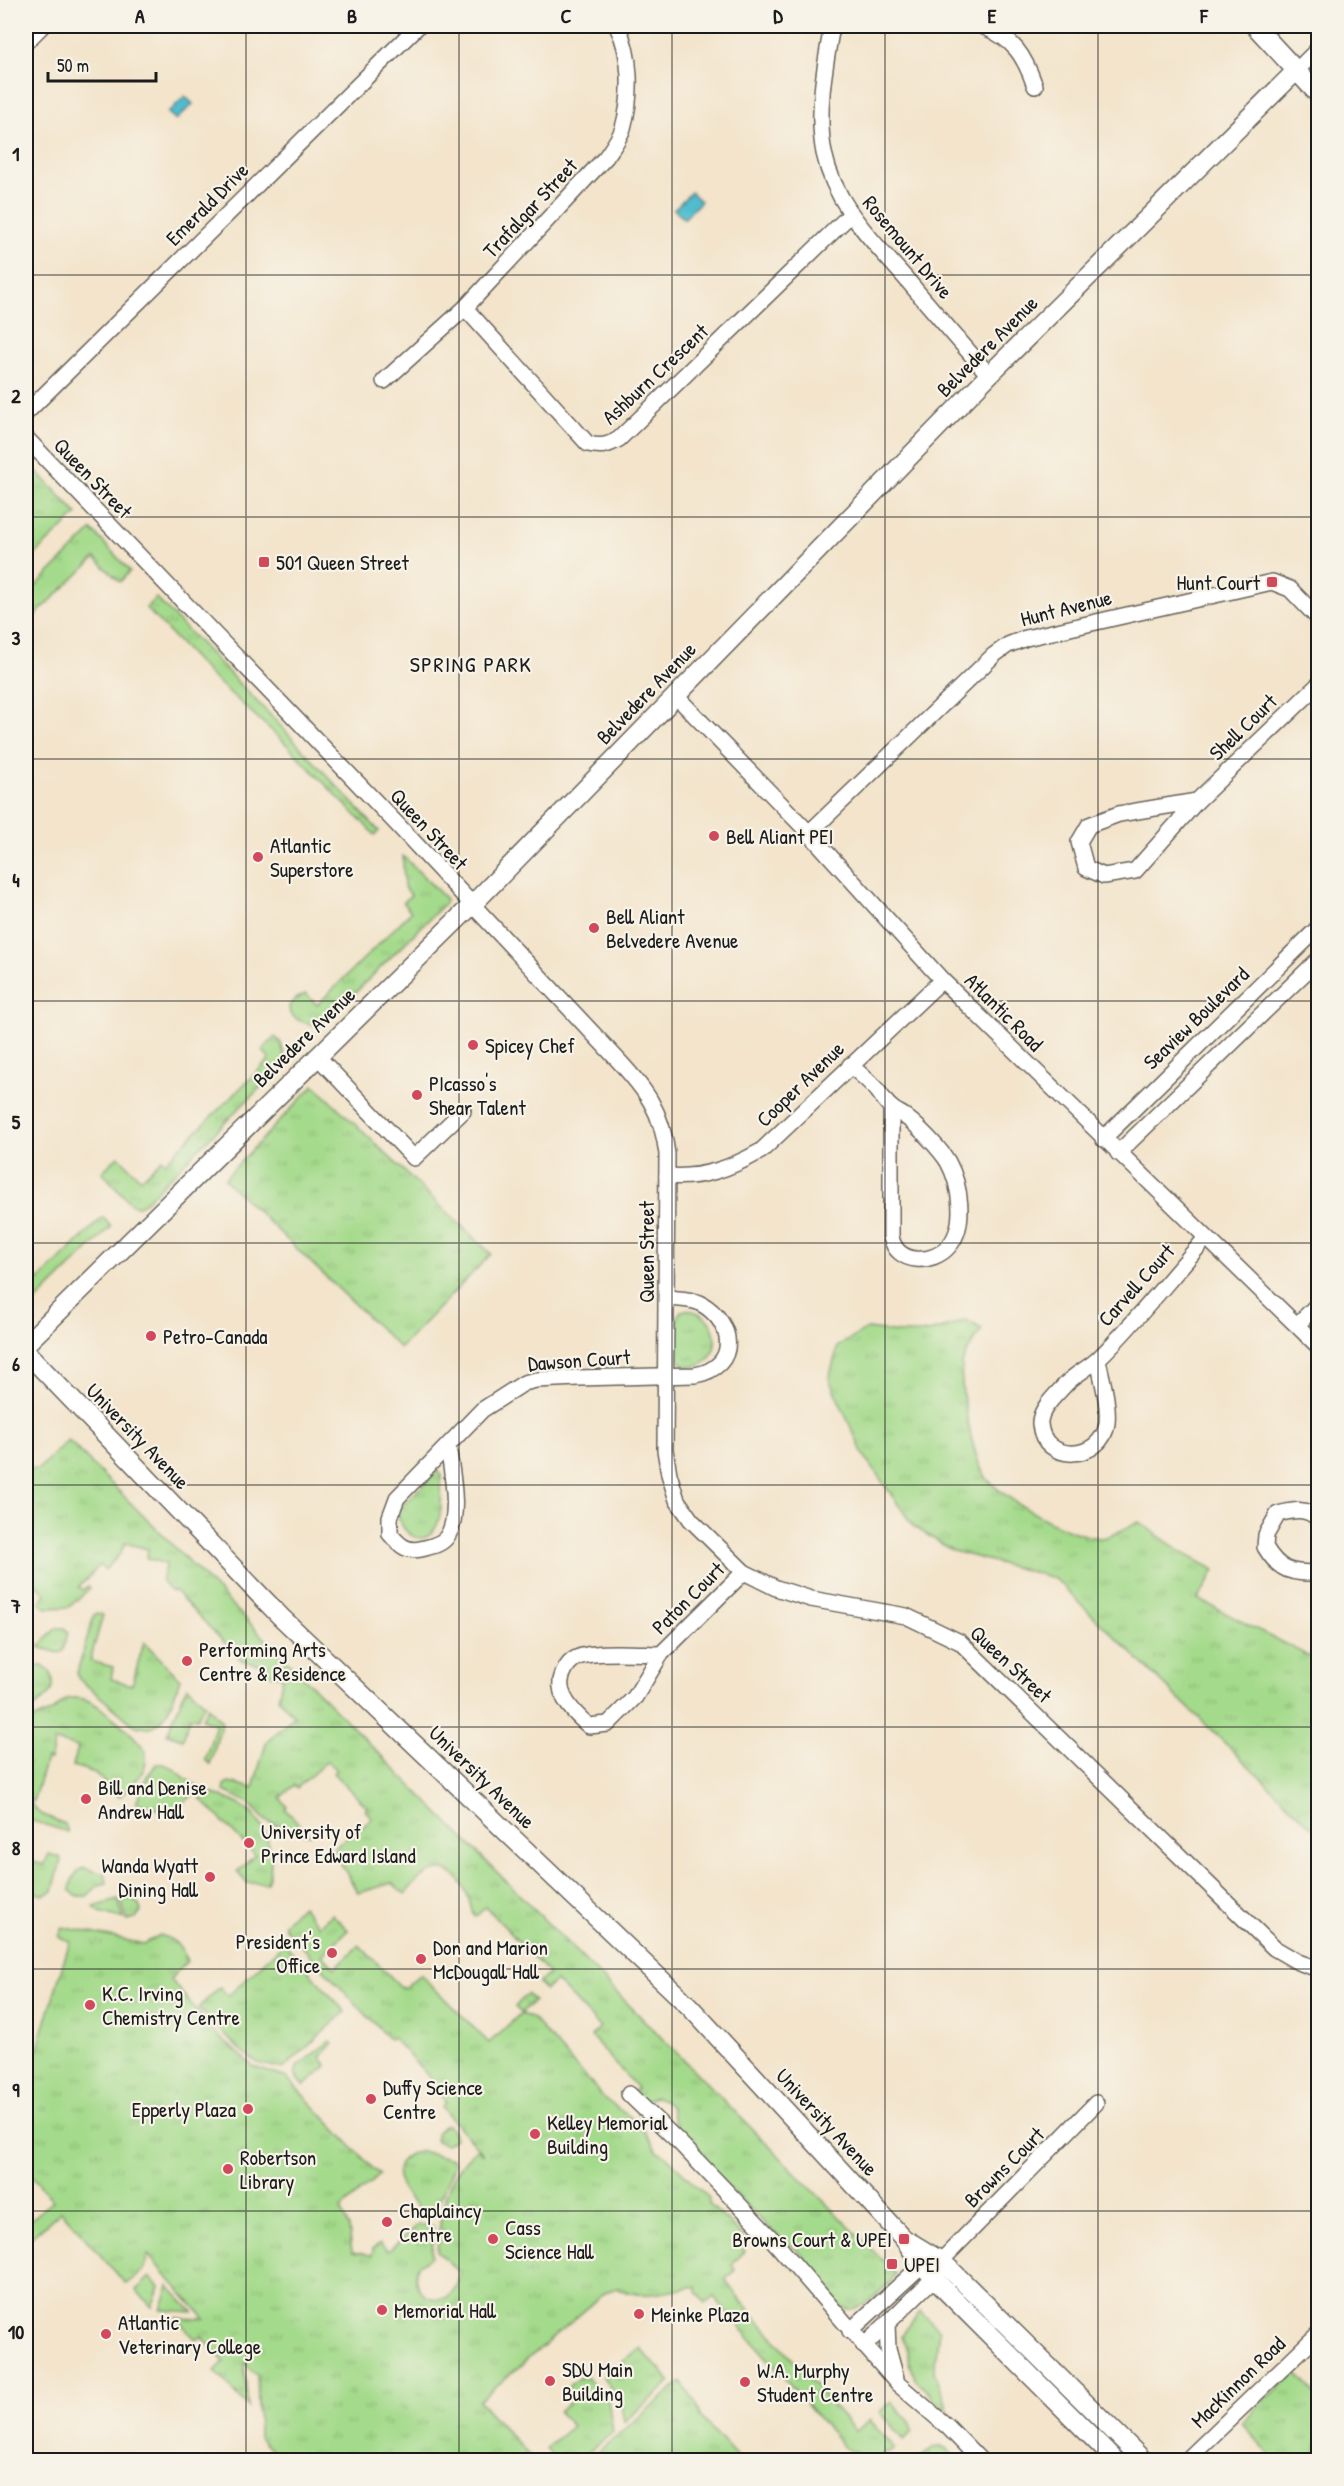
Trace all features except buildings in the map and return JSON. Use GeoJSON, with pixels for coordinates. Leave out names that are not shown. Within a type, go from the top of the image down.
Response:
{"type":"FeatureCollection","features":[{"type":"Feature","properties":{"kind":"main road"},"geometry":{"type":"LineString","coordinates":[[1255,26],[1318,94]]}},
{"type":"Feature","properties":{"kind":"main road","name":"Belvedere Avenue"},"geometry":{"type":"LineString","coordinates":[[26,1344],[472,905],[989,375],[1296,70]]}},
{"type":"Feature","properties":{"kind":"main road","name":"University Avenue"},"geometry":{"type":"LineString","coordinates":[[26,1352],[281,1617],[690,2007],[904,2239],[928,2271],[1115,2460]]}},
{"type":"Feature","properties":{"kind":"main road","name":"University Avenue"},"geometry":{"type":"LineString","coordinates":[[904,2239],[941,2261],[1143,2460]]}},
{"type":"Feature","properties":{"kind":"street"},"geometry":{"type":"LineString","coordinates":[[26,42],[42,26]]}},
{"type":"Feature","properties":{"kind":"street","name":"Emerald Drive"},"geometry":{"type":"LineString","coordinates":[[26,413],[418,26]]}},
{"type":"Feature","properties":{"kind":"street","name":"Trafalgar Street"},"geometry":{"type":"LineString","coordinates":[[384,381],[465,308],[606,158],[623,130],[629,85],[624,39],[617,26]]}},
{"type":"Feature","properties":{"kind":"street","name":"Rosemount Drive"},"geometry":{"type":"LineString","coordinates":[[832,26],[827,53],[822,119],[824,151],[831,177],[850,215],[989,375]]}},
{"type":"Feature","properties":{"kind":"street"},"geometry":{"type":"LineString","coordinates":[[982,26],[1007,37],[1026,61],[1035,86]]}},
{"type":"Feature","properties":{"kind":"street"},"geometry":{"type":"LineString","coordinates":[[1296,70],[1318,50]]}},
{"type":"Feature","properties":{"kind":"street","name":"Ashburn Crescent"},"geometry":{"type":"LineString","coordinates":[[465,308],[588,444],[608,446],[627,431],[850,215]]}},
{"type":"Feature","properties":{"kind":"street","name":"Queen Street"},"geometry":{"type":"LineString","coordinates":[[26,438],[472,905],[637,1081],[655,1106],[664,1132],[667,1176],[668,1298],[664,1376],[665,1450],[677,1500],[691,1520],[744,1572],[776,1588],[811,1599],[906,1616],[960,1642],[1274,1948],[1298,1962],[1318,1969]]}},
{"type":"Feature","properties":{"kind":"street","name":"Hunt Avenue"},"geometry":{"type":"LineString","coordinates":[[809,833],[994,655],[1008,645],[1026,638],[1272,582],[1290,589],[1318,618]]}},
{"type":"Feature","properties":{"kind":"street","name":"Shell Court"},"geometry":{"type":"LineString","coordinates":[[1197,801],[1119,814],[1089,825],[1079,842],[1086,868],[1104,876],[1135,871],[1197,801],[1318,685]]}},
{"type":"Feature","properties":{"kind":"street","name":"Atlantic Road"},"geometry":{"type":"LineString","coordinates":[[675,695],[809,833],[942,980],[1318,1346]]}},
{"type":"Feature","properties":{"kind":"street","name":"Seaview Boulevard"},"geometry":{"type":"LineString","coordinates":[[1103,1139],[1318,928]]}},
{"type":"Feature","properties":{"kind":"street","name":"Seaview Boulevard"},"geometry":{"type":"LineString","coordinates":[[1118,1153],[1318,960]]}},
{"type":"Feature","properties":{"kind":"street","name":"Cooper Avenue"},"geometry":{"type":"LineString","coordinates":[[667,1176],[690,1178],[705,1174],[741,1162],[760,1151],[942,980]]}},
{"type":"Feature","properties":{"kind":"street"},"geometry":{"type":"LineString","coordinates":[[317,1056],[414,1158],[463,1111]]}},
{"type":"Feature","properties":{"kind":"street"},"geometry":{"type":"LineString","coordinates":[[850,1065],[877,1090],[891,1108],[909,1119],[947,1161],[956,1181],[958,1225],[949,1246],[936,1257],[923,1260],[910,1258],[893,1245],[891,1108]]}},
{"type":"Feature","properties":{"kind":"street","name":"Carvell Court"},"geometry":{"type":"LineString","coordinates":[[1098,1360],[1107,1405],[1107,1425],[1100,1442],[1084,1453],[1068,1454],[1053,1448],[1041,1435],[1040,1419],[1049,1402],[1072,1377],[1098,1360],[1206,1238]]}},
{"type":"Feature","properties":{"kind":"street","name":"Dawson Court"},"geometry":{"type":"LineString","coordinates":[[448,1446],[454,1491],[453,1523],[446,1538],[439,1544],[415,1551],[406,1550],[390,1534],[390,1517],[397,1498],[482,1410],[524,1383],[536,1380],[710,1373],[724,1360],[728,1344],[726,1330],[712,1312],[698,1302],[668,1298]]}},
{"type":"Feature","properties":{"kind":"street"},"geometry":{"type":"LineString","coordinates":[[1297,1325],[1318,1304]]}},
{"type":"Feature","properties":{"kind":"street"},"geometry":{"type":"LineString","coordinates":[[1318,1519],[1313,1513],[1296,1509],[1278,1514],[1270,1524],[1265,1547],[1282,1568],[1296,1573],[1318,1574]]}},
{"type":"Feature","properties":{"kind":"street","name":"Paton Court"},"geometry":{"type":"LineString","coordinates":[[661,1654],[590,1654],[574,1658],[563,1671],[560,1685],[573,1712],[589,1726],[608,1724],[635,1696],[661,1654],[744,1572]]}},
{"type":"Feature","properties":{"kind":"street"},"geometry":{"type":"LineString","coordinates":[[629,2094],[772,2239],[898,2384],[948,2427],[980,2460]]}},
{"type":"Feature","properties":{"kind":"street","name":"Browns Court"},"geometry":{"type":"LineString","coordinates":[[941,2261],[1096,2103]]}},
{"type":"Feature","properties":{"kind":"street"},"geometry":{"type":"LineString","coordinates":[[850,2331],[941,2261]]}},
{"type":"Feature","properties":{"kind":"street"},"geometry":{"type":"LineString","coordinates":[[864,2346],[887,2324],[928,2271]]}},
{"type":"Feature","properties":{"kind":"street"},"geometry":{"type":"LineString","coordinates":[[887,2324],[888,2349],[898,2384]]}},
{"type":"Feature","properties":{"kind":"street","name":"MacKinnon Road"},"geometry":{"type":"LineString","coordinates":[[1187,2460],[1318,2334]]}},
{"type":"Feature","properties":{"kind":"green space"},"geometry":{"type":"Polygon","coordinates":[[[26,460],[77,514],[26,563],[26,460]]]}},
{"type":"Feature","properties":{"kind":"green space"},"geometry":{"type":"Polygon","coordinates":[[[92,530],[130,571],[120,582],[95,558],[26,624],[26,596],[92,530]]]}},
{"type":"Feature","properties":{"kind":"green space"},"geometry":{"type":"Polygon","coordinates":[[[156,598],[379,831],[375,835],[281,739],[210,675],[146,608],[156,598]]]}},
{"type":"Feature","properties":{"kind":"green space"},"geometry":{"type":"Polygon","coordinates":[[[403,856],[446,899],[445,903],[323,1025],[305,1023],[294,1017],[290,1014],[289,1006],[297,998],[306,994],[317,1005],[411,912],[403,903],[411,895],[404,887],[403,856]]]}},
{"type":"Feature","properties":{"kind":"green space"},"geometry":{"type":"Polygon","coordinates":[[[275,1037],[281,1043],[286,1062],[144,1203],[138,1206],[132,1205],[102,1172],[118,1156],[141,1179],[162,1159],[165,1162],[270,1059],[262,1050],[275,1037]]]}},
{"type":"Feature","properties":{"kind":"green space"},"geometry":{"type":"Polygon","coordinates":[[[314,1085],[491,1254],[400,1348],[224,1179],[314,1085]]]}},
{"type":"Feature","properties":{"kind":"green space"},"geometry":{"type":"Polygon","coordinates":[[[103,1217],[111,1227],[26,1311],[26,1277],[30,1272],[39,1280],[103,1217]]]}},
{"type":"Feature","properties":{"kind":"green space"},"geometry":{"type":"Polygon","coordinates":[[[687,1310],[700,1314],[709,1322],[714,1332],[715,1343],[712,1353],[706,1362],[696,1366],[683,1365],[678,1357],[678,1316],[681,1311],[687,1310]]]}},
{"type":"Feature","properties":{"kind":"green space"},"geometry":{"type":"Polygon","coordinates":[[[966,1320],[982,1329],[967,1351],[962,1365],[965,1405],[980,1467],[993,1485],[1038,1516],[1073,1532],[1101,1538],[1139,1522],[1183,1553],[1215,1570],[1198,1599],[1318,1661],[1318,1833],[1054,1578],[953,1551],[913,1526],[863,1454],[829,1379],[838,1346],[867,1329],[894,1333],[928,1332],[966,1320]]]}},
{"type":"Feature","properties":{"kind":"green space"},"geometry":{"type":"Polygon","coordinates":[[[68,1440],[896,2274],[875,2297],[855,2309],[845,2308],[828,2295],[800,2253],[783,2241],[678,2139],[671,2107],[664,2100],[655,2097],[637,2103],[630,2095],[637,2088],[591,2036],[600,2027],[556,1981],[545,1990],[539,1983],[549,1974],[486,1907],[475,1917],[466,1891],[452,1873],[436,1870],[428,1873],[405,1894],[392,1883],[358,1893],[333,1850],[356,1828],[359,1831],[372,1818],[365,1810],[367,1807],[333,1773],[336,1770],[327,1761],[297,1788],[294,1785],[280,1798],[287,1806],[285,1809],[310,1835],[266,1821],[249,1803],[224,1791],[224,1785],[229,1782],[253,1788],[266,1743],[294,1716],[278,1698],[283,1677],[265,1672],[266,1666],[241,1660],[174,1590],[172,1592],[161,1581],[166,1564],[147,1558],[148,1549],[125,1543],[120,1554],[105,1570],[100,1565],[79,1587],[83,1590],[88,1586],[90,1588],[69,1607],[46,1608],[40,1602],[46,1594],[26,1574],[26,1475],[32,1468],[36,1471],[68,1440]]]}},
{"type":"Feature","properties":{"kind":"green space"},"geometry":{"type":"Polygon","coordinates":[[[437,1471],[441,1475],[441,1504],[437,1525],[428,1536],[422,1538],[410,1535],[401,1524],[398,1510],[437,1471]]]}},
{"type":"Feature","properties":{"kind":"green space"},"geometry":{"type":"Polygon","coordinates":[[[97,1613],[103,1615],[90,1661],[113,1667],[111,1679],[132,1685],[144,1642],[180,1679],[166,1714],[153,1726],[144,1728],[134,1725],[78,1678],[77,1673],[94,1615],[97,1613]]]}},
{"type":"Feature","properties":{"kind":"green space"},"geometry":{"type":"Polygon","coordinates":[[[56,1628],[64,1628],[68,1632],[63,1651],[59,1653],[39,1647],[56,1628]]]}},
{"type":"Feature","properties":{"kind":"green space"},"geometry":{"type":"Polygon","coordinates":[[[34,1666],[43,1666],[50,1671],[53,1685],[48,1696],[26,1712],[26,1671],[34,1666]]]}},
{"type":"Feature","properties":{"kind":"green space"},"geometry":{"type":"Polygon","coordinates":[[[187,1686],[205,1704],[197,1718],[190,1717],[183,1739],[167,1734],[187,1686]]]}},
{"type":"Feature","properties":{"kind":"green space"},"geometry":{"type":"Polygon","coordinates":[[[75,1698],[95,1705],[131,1734],[144,1749],[146,1762],[144,1768],[137,1779],[119,1797],[95,1773],[73,1766],[78,1747],[55,1741],[50,1760],[46,1759],[33,1802],[26,1794],[26,1723],[54,1710],[66,1699],[75,1698]]]}},
{"type":"Feature","properties":{"kind":"green space"},"geometry":{"type":"Polygon","coordinates":[[[208,1707],[222,1722],[210,1764],[205,1760],[216,1724],[202,1719],[208,1707]]]}},
{"type":"Feature","properties":{"kind":"green space"},"geometry":{"type":"Polygon","coordinates":[[[157,1764],[167,1766],[196,1786],[240,1805],[257,1820],[270,1849],[270,1872],[267,1883],[247,1883],[237,1872],[255,1855],[195,1793],[169,1816],[165,1811],[136,1803],[147,1776],[157,1764]]]}},
{"type":"Feature","properties":{"kind":"green space"},"geometry":{"type":"Polygon","coordinates":[[[26,1799],[39,1813],[65,1824],[68,1832],[26,1819],[26,1799]]]}},
{"type":"Feature","properties":{"kind":"green space"},"geometry":{"type":"Polygon","coordinates":[[[49,1854],[60,1857],[61,1860],[53,1891],[44,1895],[26,1890],[26,1859],[44,1865],[49,1854]]]}},
{"type":"Feature","properties":{"kind":"green space"},"geometry":{"type":"Polygon","coordinates":[[[84,1868],[105,1874],[107,1883],[99,1885],[87,1896],[76,1896],[70,1890],[71,1883],[76,1874],[84,1868]]]}},
{"type":"Feature","properties":{"kind":"green space"},"geometry":{"type":"Polygon","coordinates":[[[131,1899],[139,1904],[141,1911],[136,1918],[127,1920],[121,1900],[131,1899]]]}},
{"type":"Feature","properties":{"kind":"green space"},"geometry":{"type":"Polygon","coordinates":[[[118,1900],[124,1919],[100,1912],[94,1907],[118,1900]]]}},
{"type":"Feature","properties":{"kind":"green space"},"geometry":{"type":"Polygon","coordinates":[[[302,1906],[319,1926],[332,1914],[348,1930],[322,1955],[335,1968],[359,1945],[403,1989],[420,1974],[489,2043],[521,2013],[533,2019],[606,2100],[633,2119],[657,2151],[665,2155],[709,2198],[709,2204],[742,2235],[744,2251],[732,2265],[735,2270],[725,2279],[739,2298],[855,2431],[870,2420],[895,2449],[883,2455],[870,2457],[845,2448],[714,2297],[706,2303],[697,2292],[697,2286],[646,2294],[636,2294],[617,2287],[606,2292],[479,2401],[533,2460],[325,2460],[321,2454],[315,2460],[310,2460],[288,2455],[274,2451],[259,2437],[257,2375],[244,2363],[248,2407],[215,2371],[224,2362],[201,2336],[196,2340],[176,2318],[205,2319],[148,2255],[144,2270],[126,2284],[61,2211],[26,2242],[26,2224],[53,2201],[26,2168],[26,2066],[35,2058],[70,1941],[59,1937],[63,1927],[144,1944],[160,1935],[177,1944],[187,1961],[170,1979],[217,2035],[254,2067],[287,2078],[379,2175],[341,2209],[349,2227],[352,2252],[372,2255],[373,2249],[380,2243],[388,2251],[418,2225],[433,2226],[432,2256],[418,2266],[416,2279],[419,2289],[425,2295],[444,2298],[452,2293],[457,2284],[458,2271],[437,2251],[446,2195],[457,2171],[466,2160],[477,2149],[484,2155],[441,2107],[446,2102],[429,2083],[432,2080],[392,2037],[389,2039],[284,1927],[284,1923],[302,1906]]]}},
{"type":"Feature","properties":{"kind":"green space"},"geometry":{"type":"Polygon","coordinates":[[[284,1943],[345,2012],[283,2069],[258,2063],[240,2050],[198,2008],[220,1987],[228,1996],[284,1943]]]}},
{"type":"Feature","properties":{"kind":"green space"},"geometry":{"type":"Polygon","coordinates":[[[527,1994],[534,2001],[521,2013],[515,2007],[527,1994]]]}},
{"type":"Feature","properties":{"kind":"green space"},"geometry":{"type":"Polygon","coordinates":[[[330,2041],[333,2043],[320,2057],[327,2066],[304,2086],[296,2077],[298,2066],[330,2041]]]}},
{"type":"Feature","properties":{"kind":"green space"},"geometry":{"type":"Polygon","coordinates":[[[448,2125],[455,2139],[446,2145],[436,2141],[436,2133],[448,2125]]]}},
{"type":"Feature","properties":{"kind":"green space"},"geometry":{"type":"Polygon","coordinates":[[[421,2151],[452,2159],[455,2163],[433,2216],[426,2214],[412,2203],[398,2177],[400,2162],[409,2155],[421,2151]]]}},
{"type":"Feature","properties":{"kind":"green space"},"geometry":{"type":"Polygon","coordinates":[[[150,2277],[159,2287],[152,2307],[136,2290],[150,2277]]]}},
{"type":"Feature","properties":{"kind":"green space"},"geometry":{"type":"Polygon","coordinates":[[[169,2286],[171,2289],[193,2312],[161,2310],[169,2286]]]}},
{"type":"Feature","properties":{"kind":"green space"},"geometry":{"type":"Polygon","coordinates":[[[920,2311],[939,2330],[934,2372],[949,2414],[915,2379],[902,2335],[920,2311]]]}},
{"type":"Feature","properties":{"kind":"green space"},"geometry":{"type":"Polygon","coordinates":[[[640,2348],[671,2382],[624,2422],[621,2404],[603,2378],[640,2348]]]}},
{"type":"Feature","properties":{"kind":"green space"},"geometry":{"type":"Polygon","coordinates":[[[1295,2371],[1318,2398],[1318,2460],[1275,2460],[1241,2423],[1295,2371]]]}},
{"type":"Feature","properties":{"kind":"green space"},"geometry":{"type":"Polygon","coordinates":[[[583,2374],[608,2400],[613,2432],[579,2460],[556,2460],[546,2448],[572,2426],[559,2412],[574,2399],[566,2389],[583,2374]]]}},
{"type":"Feature","properties":{"kind":"green space"},"geometry":{"type":"Polygon","coordinates":[[[681,2382],[694,2400],[700,2416],[740,2460],[588,2460],[681,2382]]]}},
{"type":"Feature","properties":{"kind":"green space"},"geometry":{"type":"Polygon","coordinates":[[[892,2402],[910,2422],[912,2432],[904,2440],[879,2412],[892,2402]]]}},
{"type":"Feature","properties":{"kind":"green space"},"geometry":{"type":"Polygon","coordinates":[[[940,2446],[947,2449],[958,2460],[918,2460],[933,2447],[940,2446]]]}},
{"type":"Feature","properties":{"kind":"water"},"geometry":{"type":"Polygon","coordinates":[[[185,96],[193,104],[176,120],[168,113],[185,96]]]}},
{"type":"Feature","properties":{"kind":"water"},"geometry":{"type":"Polygon","coordinates":[[[691,192],[701,201],[684,219],[674,209],[691,192]]]}},
{"type":"Feature","properties":{"kind":"place","name":"501 Queen Street"},"geometry":{"type":"Point","coordinates":[264,562]}},
{"type":"Feature","properties":{"kind":"place","name":"Hunt Court"},"geometry":{"type":"Point","coordinates":[1272,582]}},
{"type":"Feature","properties":{"kind":"place","name":"Bell Aliant PEI"},"geometry":{"type":"Point","coordinates":[714,836]}},
{"type":"Feature","properties":{"kind":"place","name":"Atlantic Superstore"},"geometry":{"type":"Point","coordinates":[258,857]}},
{"type":"Feature","properties":{"kind":"place","name":"Bell Aliant Belvedere Avenue"},"geometry":{"type":"Point","coordinates":[594,928]}},
{"type":"Feature","properties":{"kind":"place","name":"Spicey Chef"},"geometry":{"type":"Point","coordinates":[473,1045]}},
{"type":"Feature","properties":{"kind":"place","name":"PIcasso's Shear Talent"},"geometry":{"type":"Point","coordinates":[417,1095]}},
{"type":"Feature","properties":{"kind":"place","name":"Petro-Canada"},"geometry":{"type":"Point","coordinates":[151,1336]}},
{"type":"Feature","properties":{"kind":"place","name":"Performing Arts Centre & Residence"},"geometry":{"type":"Point","coordinates":[187,1661]}},
{"type":"Feature","properties":{"kind":"place","name":"Bill and Denise Andrew Hall"},"geometry":{"type":"Point","coordinates":[86,1799]}},
{"type":"Feature","properties":{"kind":"place","name":"University of Prince Edward Island"},"geometry":{"type":"Point","coordinates":[249,1843]}},
{"type":"Feature","properties":{"kind":"place","name":"Wanda Wyatt Dining Hall"},"geometry":{"type":"Point","coordinates":[210,1877]}},
{"type":"Feature","properties":{"kind":"place","name":"President's Office"},"geometry":{"type":"Point","coordinates":[332,1953]}},
{"type":"Feature","properties":{"kind":"place","name":"Don and Marion McDougall Hall"},"geometry":{"type":"Point","coordinates":[421,1959]}},
{"type":"Feature","properties":{"kind":"place","name":"K.C. Irving Chemistry Centre"},"geometry":{"type":"Point","coordinates":[90,2005]}},
{"type":"Feature","properties":{"kind":"place","name":"Duffy Science Centre"},"geometry":{"type":"Point","coordinates":[371,2099]}},
{"type":"Feature","properties":{"kind":"place","name":"Epperly Plaza"},"geometry":{"type":"Point","coordinates":[248,2109]}},
{"type":"Feature","properties":{"kind":"place","name":"Kelley Memorial Building"},"geometry":{"type":"Point","coordinates":[535,2134]}},
{"type":"Feature","properties":{"kind":"place","name":"Robertson Library"},"geometry":{"type":"Point","coordinates":[228,2169]}},
{"type":"Feature","properties":{"kind":"place","name":"Chaplaincy Centre"},"geometry":{"type":"Point","coordinates":[387,2222]}},
{"type":"Feature","properties":{"kind":"place","name":"Cass Science Hall"},"geometry":{"type":"Point","coordinates":[493,2239]}},
{"type":"Feature","properties":{"kind":"place","name":"Browns Court & UPEI"},"geometry":{"type":"Point","coordinates":[904,2239]}},
{"type":"Feature","properties":{"kind":"place","name":"UPEI"},"geometry":{"type":"Point","coordinates":[892,2264]}},
{"type":"Feature","properties":{"kind":"place","name":"Memorial Hall"},"geometry":{"type":"Point","coordinates":[382,2310]}},
{"type":"Feature","properties":{"kind":"place","name":"Meinke Plaza"},"geometry":{"type":"Point","coordinates":[639,2314]}},
{"type":"Feature","properties":{"kind":"place","name":"Atlantic Veterinary College"},"geometry":{"type":"Point","coordinates":[106,2334]}},
{"type":"Feature","properties":{"kind":"place","name":"SDU Main Building"},"geometry":{"type":"Point","coordinates":[550,2381]}},
{"type":"Feature","properties":{"kind":"place","name":"W.A. Murphy Student Centre"},"geometry":{"type":"Point","coordinates":[745,2382]}},
{"type":"Feature","properties":{"kind":"district","name":"SPRING PARK"},"geometry":{"type":"Point","coordinates":[471,664]}}]}
